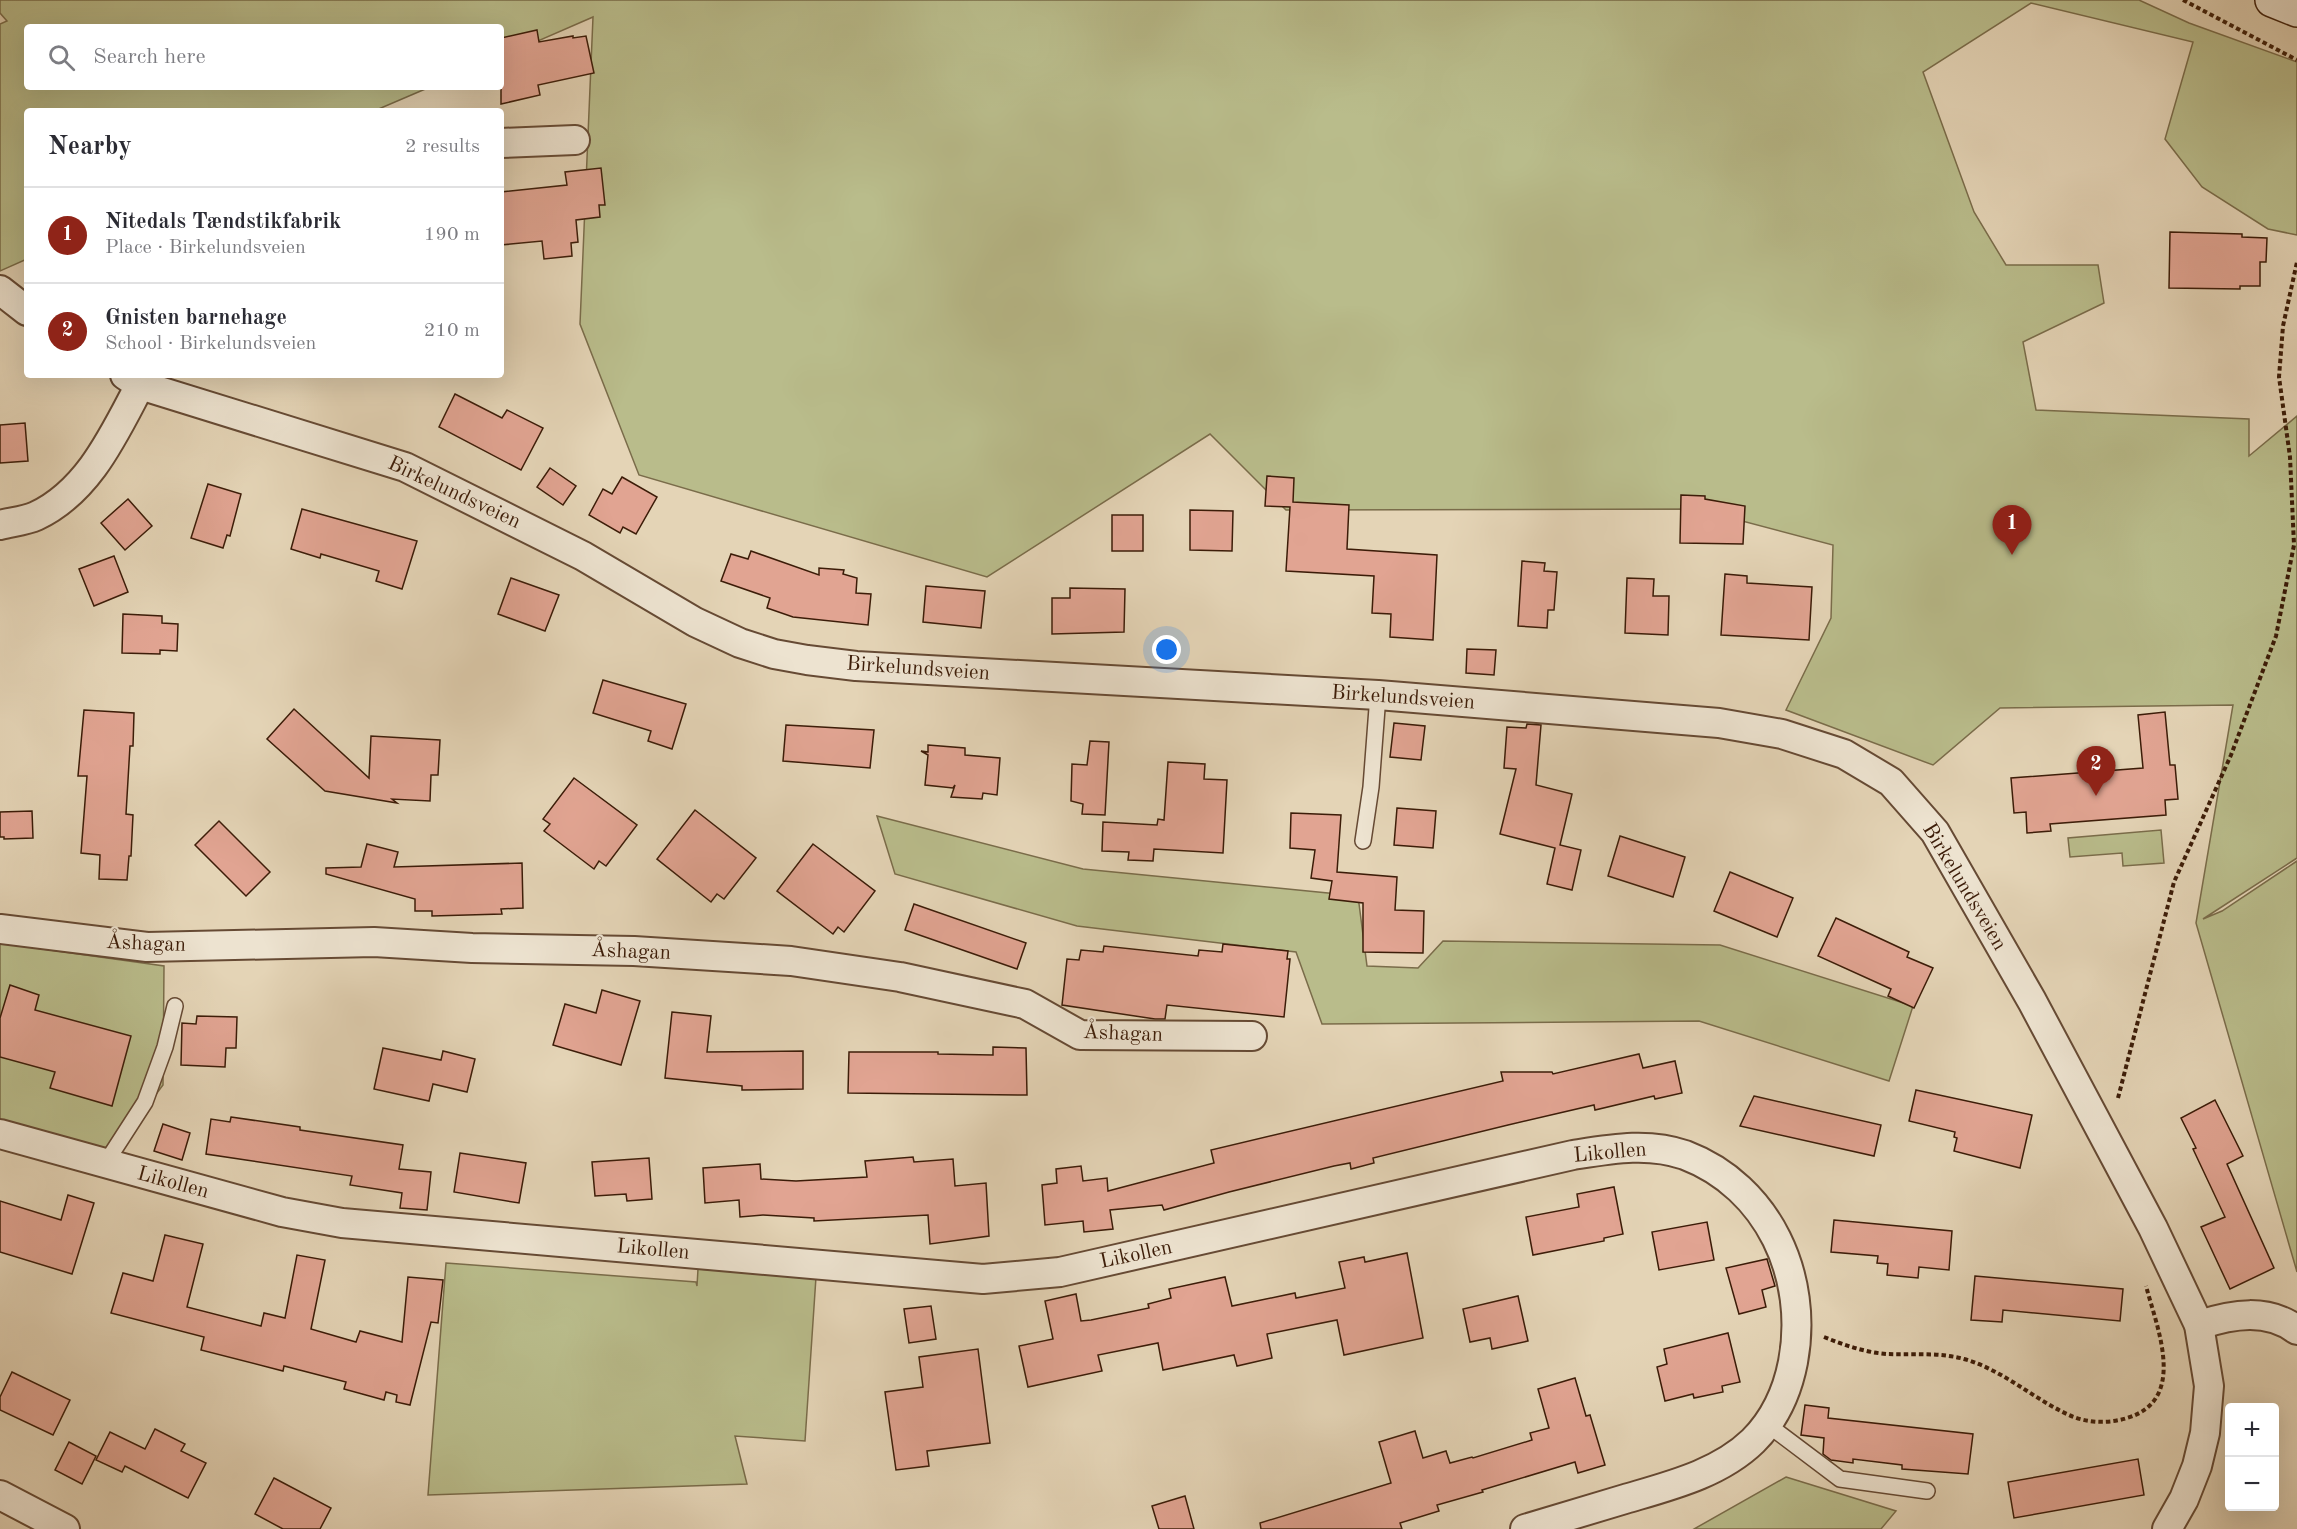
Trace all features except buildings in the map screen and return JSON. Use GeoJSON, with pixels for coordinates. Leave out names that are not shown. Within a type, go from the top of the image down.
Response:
{"type":"FeatureCollection","features":[{"type":"Feature","properties":{"kind":"main road"},"geometry":{"type":"LineString","coordinates":[[2272,0],[2297,10]]}},
{"type":"Feature","properties":{"kind":"street"},"geometry":{"type":"LineString","coordinates":[[504,144],[575,140]]}},
{"type":"Feature","properties":{"kind":"street"},"geometry":{"type":"LineString","coordinates":[[0,525],[34,517],[62,501],[100,458],[133,380]]}},
{"type":"Feature","properties":{"kind":"street","name":"Birkelundsveien"},"geometry":{"type":"LineString","coordinates":[[133,380],[405,467],[583,555],[695,622],[740,643],[774,654],[856,666],[1378,695],[1719,723],[1782,734],[1844,754],[1891,782],[1935,832],[2032,1001],[2153,1228],[2199,1325],[2209,1386],[2205,1433],[2197,1466],[2184,1499],[2167,1529]]}},
{"type":"Feature","properties":{"kind":"street","name":"Åshagan"},"geometry":{"type":"LineString","coordinates":[[0,929],[147,947],[374,942],[472,948],[634,951],[791,961],[900,977],[1025,1004],[1080,1035],[1252,1036]]}},
{"type":"Feature","properties":{"kind":"street","name":"Likollen"},"geometry":{"type":"LineString","coordinates":[[0,1134],[282,1212],[342,1223],[983,1280],[1060,1272],[1573,1155],[1636,1146],[1659,1149],[1694,1159],[1713,1168],[1749,1198],[1765,1217],[1778,1239],[1792,1278],[1797,1322],[1795,1350],[1783,1401],[1752,1442],[1705,1472],[1668,1486],[1526,1529]]}},
{"type":"Feature","properties":{"kind":"street"},"geometry":{"type":"LineString","coordinates":[[2199,1325],[2246,1314],[2268,1316],[2297,1330]]}},
{"type":"Feature","properties":{"kind":"street"},"geometry":{"type":"LineString","coordinates":[[0,1495],[65,1529]]}},
{"type":"Feature","properties":{"kind":"lane"},"geometry":{"type":"LineString","coordinates":[[1363,841],[1371,786],[1378,695]]}},
{"type":"Feature","properties":{"kind":"lane"},"geometry":{"type":"LineString","coordinates":[[105,1164],[145,1102],[165,1047],[175,1006]]}},
{"type":"Feature","properties":{"kind":"lane"},"geometry":{"type":"LineString","coordinates":[[1767,1424],[1840,1479],[1927,1491]]}},
{"type":"Feature","properties":{"kind":"path"},"geometry":{"type":"LineString","coordinates":[[2182,0],[2297,60]]}},
{"type":"Feature","properties":{"kind":"path"},"geometry":{"type":"LineString","coordinates":[[2106,1142],[2174,882],[2231,755],[2276,636],[2295,545],[2290,457],[2278,377],[2283,326],[2297,262]]}},
{"type":"Feature","properties":{"kind":"path"},"geometry":{"type":"LineString","coordinates":[[1797,1322],[1825,1337],[1862,1350],[1962,1359],[1991,1369],[2072,1416],[2089,1421],[2117,1421],[2133,1417],[2144,1410],[2155,1399],[2161,1386],[2164,1354],[2144,1281]]}},
{"type":"Feature","properties":{"kind":"green space"},"geometry":{"type":"Polygon","coordinates":[[[0,0],[2139,0],[2189,23],[2297,62],[2297,235],[2268,229],[2202,187],[2165,139],[2193,42],[2031,3],[1923,72],[1974,212],[2006,265],[2098,265],[2104,303],[2023,342],[2036,410],[2249,419],[2249,456],[2297,416],[2297,858],[2203,919],[2222,911],[2297,861],[2297,1272],[2196,923],[2233,705],[2000,708],[1933,765],[1786,710],[1831,618],[1833,545],[1697,509],[1286,510],[1210,434],[987,577],[639,475],[580,324],[593,17],[504,56],[504,24],[24,24],[24,90],[423,90],[381,108],[24,108],[24,260],[0,271],[0,24],[7,21],[0,13],[0,0]]]}},
{"type":"Feature","properties":{"kind":"green space"},"geometry":{"type":"Polygon","coordinates":[[[877,816],[1083,869],[1358,896],[1367,966],[1418,968],[1443,941],[1720,945],[1913,1006],[1889,1081],[1699,1021],[1322,1024],[1296,952],[1077,926],[895,874],[877,816]]]}},
{"type":"Feature","properties":{"kind":"green space"},"geometry":{"type":"Polygon","coordinates":[[[2161,830],[2164,863],[2123,866],[2122,853],[2070,857],[2068,838],[2161,830]]]}},
{"type":"Feature","properties":{"kind":"green space"},"geometry":{"type":"Polygon","coordinates":[[[0,943],[164,966],[163,1085],[103,1165],[0,1131],[0,943]]]}},
{"type":"Feature","properties":{"kind":"green space"},"geometry":{"type":"Polygon","coordinates":[[[446,1263],[696,1282],[697,1286],[698,1269],[816,1277],[805,1441],[735,1436],[747,1484],[428,1495],[446,1263]]]}},
{"type":"Feature","properties":{"kind":"green space"},"geometry":{"type":"Polygon","coordinates":[[[1786,1477],[1896,1511],[1881,1529],[1694,1529],[1786,1477]]]}},
{"type":"Feature","properties":{"kind":"place","name":"Nitedals Tændstikfabrik"},"geometry":{"type":"Point","coordinates":[2012,555]}},
{"type":"Feature","properties":{"kind":"place","name":"Gnisten barnehage"},"geometry":{"type":"Point","coordinates":[2096,796]}}]}
